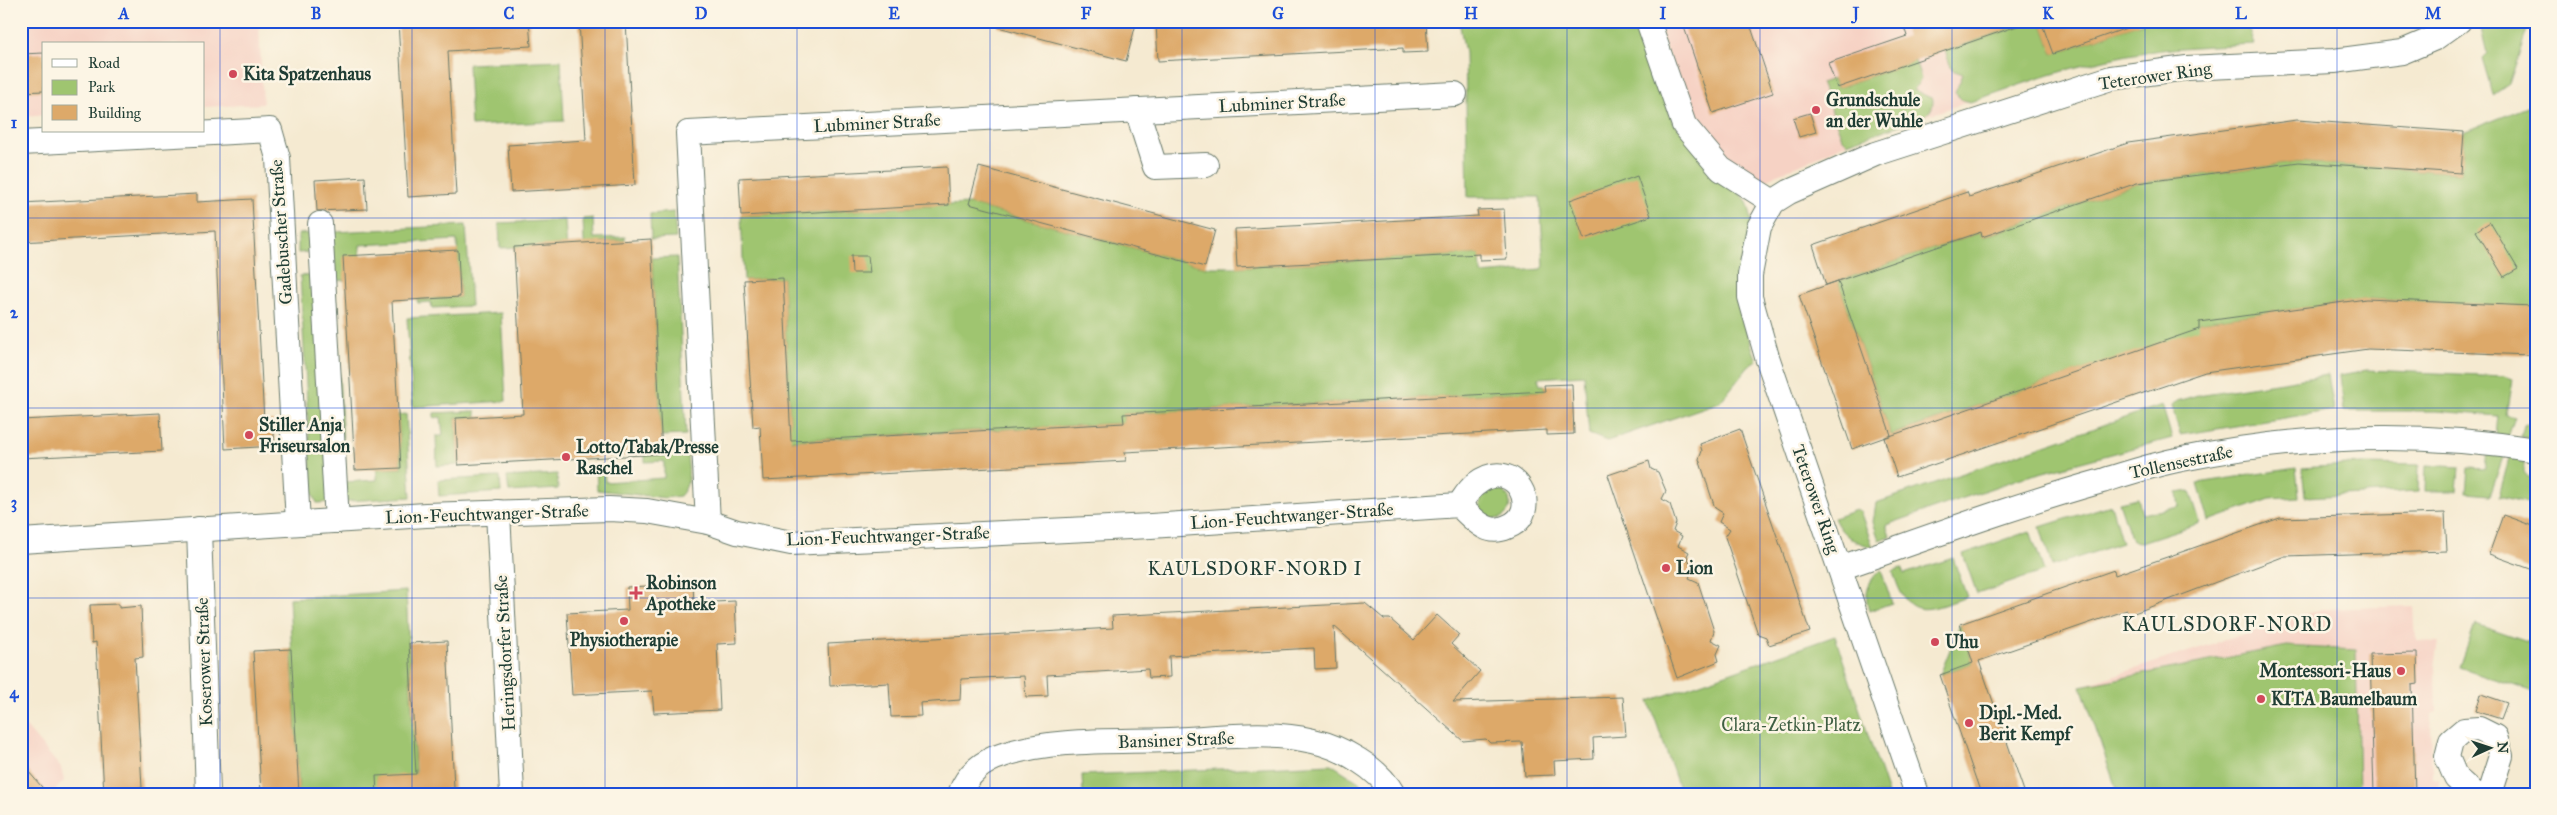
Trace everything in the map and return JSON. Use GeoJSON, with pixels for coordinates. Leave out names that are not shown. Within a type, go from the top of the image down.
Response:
{"type":"FeatureCollection","features":[{"type":"Feature","properties":{"kind":"street"},"geometry":{"type":"LineString","coordinates":[[1648,21],[1684,125],[1721,169],[1773,202]]}},
{"type":"Feature","properties":{"kind":"street","name":"Teterower Ring"},"geometry":{"type":"LineString","coordinates":[[1917,794],[1758,330],[1750,297],[1750,275],[1758,227],[1773,202],[1789,192],[1875,154],[2111,78],[2187,68],[2334,61],[2402,52],[2435,38],[2459,21]]}},
{"type":"Feature","properties":{"kind":"street","name":"Lubminer Straße"},"geometry":{"type":"LineString","coordinates":[[708,522],[688,133],[1456,94]]}},
{"type":"Feature","properties":{"kind":"street"},"geometry":{"type":"LineString","coordinates":[[1137,110],[1155,167],[1206,165]]}},
{"type":"Feature","properties":{"kind":"street","name":"Gadebuscher Straße"},"geometry":{"type":"LineString","coordinates":[[21,143],[270,130],[278,158],[298,523]]}},
{"type":"Feature","properties":{"kind":"street"},"geometry":{"type":"LineString","coordinates":[[320,224],[336,521]]}},
{"type":"Feature","properties":{"kind":"street","name":"Tollensestraße"},"geometry":{"type":"LineString","coordinates":[[1840,568],[2028,502],[2180,459],[2207,454],[2343,438],[2426,437],[2536,450]]}},
{"type":"Feature","properties":{"kind":"street","name":"Lion-Feuchtwanger-Straße"},"geometry":{"type":"LineString","coordinates":[[21,542],[298,523],[498,512],[609,509],[647,511],[708,522],[737,532],[791,543],[1151,526],[1459,505]]}},
{"type":"Feature","properties":{"kind":"street","name":"Heringsdorfer Straße"},"geometry":{"type":"LineString","coordinates":[[498,512],[512,794]]}},
{"type":"Feature","properties":{"kind":"street","name":"Koserower Straße"},"geometry":{"type":"LineString","coordinates":[[199,529],[208,794]]}},
{"type":"Feature","properties":{"kind":"street"},"geometry":{"type":"LineString","coordinates":[[2474,794],[2456,778],[2447,757],[2451,741],[2464,730],[2479,729],[2495,737],[2501,756],[2489,794]]}},
{"type":"Feature","properties":{"kind":"street","name":"Bansiner Straße"},"geometry":{"type":"LineString","coordinates":[[960,794],[963,786],[977,767],[1004,754],[1058,745],[1249,736],[1291,737],[1314,741],[1336,749],[1364,764],[1389,786],[1393,794]]}},
{"type":"Feature","properties":{"kind":"shaded area","name":"Kita Spatzenhaus"},"geometry":{"type":"Polygon","coordinates":[[[21,21],[220,21],[221,28],[259,26],[263,104],[205,107],[205,42],[42,42],[42,115],[21,117],[21,21]]]}},
{"type":"Feature","properties":{"kind":"shaded area","name":"Grundschule an der Wuhle"},"geometry":{"type":"Polygon","coordinates":[[[1655,21],[2041,21],[2059,71],[1850,142],[1758,183],[1726,162],[1699,134],[1655,21]]]}},
{"type":"Feature","properties":{"kind":"shaded area","name":"KITA Baumelbaum"},"geometry":{"type":"Polygon","coordinates":[[[2414,606],[2416,641],[2439,642],[2435,666],[2436,712],[2431,714],[2432,778],[2438,779],[2439,790],[2445,794],[2118,794],[2081,686],[2322,609],[2414,606]]]}},
{"type":"Feature","properties":{"kind":"shaded area"},"geometry":{"type":"Polygon","coordinates":[[[21,721],[61,768],[64,781],[51,794],[21,794],[21,721]]]}},
{"type":"Feature","properties":{"kind":"green space"},"geometry":{"type":"Polygon","coordinates":[[[1459,21],[1638,21],[1673,122],[1746,200],[1750,212],[1752,239],[1744,318],[1757,361],[1750,365],[1720,402],[1607,441],[1589,434],[1584,375],[1538,378],[1540,385],[1544,385],[1545,391],[1123,414],[1124,423],[779,441],[790,424],[783,278],[744,280],[741,216],[969,204],[1205,267],[1237,267],[1480,254],[1481,274],[1542,269],[1544,266],[1540,197],[1468,197],[1465,53],[1459,21]]]}},
{"type":"Feature","properties":{"kind":"green space"},"geometry":{"type":"Polygon","coordinates":[[[2023,21],[2041,21],[2053,54],[2146,21],[2246,21],[2254,44],[2207,46],[2128,55],[2068,70],[1970,102],[1962,100],[1955,93],[1963,74],[1952,70],[1945,51],[2024,24],[2023,21]]]}},
{"type":"Feature","properties":{"kind":"green space"},"geometry":{"type":"Polygon","coordinates":[[[2479,21],[2500,23],[2530,21],[2509,84],[2493,95],[2482,58],[2487,53],[2479,21]]]}},
{"type":"Feature","properties":{"kind":"green space"},"geometry":{"type":"Polygon","coordinates":[[[561,60],[564,121],[471,126],[468,64],[561,60]]]}},
{"type":"Feature","properties":{"kind":"green space"},"geometry":{"type":"Polygon","coordinates":[[[1915,61],[1921,79],[1914,90],[1933,99],[1932,108],[1929,112],[1923,117],[1847,143],[1842,138],[1821,83],[1833,79],[1837,88],[1915,61]]]}},
{"type":"Feature","properties":{"kind":"green space"},"geometry":{"type":"Polygon","coordinates":[[[2530,106],[2536,107],[2536,307],[2370,299],[2199,322],[2200,330],[1891,435],[1838,281],[1981,232],[1983,237],[2137,183],[2299,162],[2461,173],[2464,132],[2530,106]]]}},
{"type":"Feature","properties":{"kind":"green space"},"geometry":{"type":"Polygon","coordinates":[[[674,212],[676,238],[651,239],[650,214],[674,212]]]}},
{"type":"Feature","properties":{"kind":"green space"},"geometry":{"type":"Polygon","coordinates":[[[593,218],[594,238],[625,237],[625,240],[595,242],[596,264],[585,264],[583,219],[593,218]]]}},
{"type":"Feature","properties":{"kind":"green space"},"geometry":{"type":"Polygon","coordinates":[[[565,220],[570,299],[561,245],[500,248],[499,223],[565,220]]]}},
{"type":"Feature","properties":{"kind":"green space"},"geometry":{"type":"Polygon","coordinates":[[[466,225],[471,306],[432,308],[431,302],[418,303],[417,300],[460,297],[457,240],[360,245],[360,255],[345,280],[334,281],[345,482],[377,480],[377,469],[401,468],[398,415],[406,414],[411,497],[317,503],[312,493],[300,276],[314,275],[313,252],[298,253],[298,234],[466,225]]]}},
{"type":"Feature","properties":{"kind":"green space"},"geometry":{"type":"Polygon","coordinates":[[[677,257],[686,435],[661,436],[652,258],[677,257]]]}},
{"type":"Feature","properties":{"kind":"green space"},"geometry":{"type":"Polygon","coordinates":[[[501,313],[506,401],[413,407],[407,318],[501,313]]]}},
{"type":"Feature","properties":{"kind":"green space"},"geometry":{"type":"Polygon","coordinates":[[[2367,370],[2504,376],[2512,379],[2506,415],[2515,417],[2508,437],[2496,435],[2498,416],[2437,411],[2344,411],[2340,375],[2367,370]]]}},
{"type":"Feature","properties":{"kind":"green space"},"geometry":{"type":"Polygon","coordinates":[[[2328,375],[2334,410],[2180,435],[2172,406],[2177,401],[2198,395],[2328,375]]]}},
{"type":"Feature","properties":{"kind":"green space"},"geometry":{"type":"Polygon","coordinates":[[[2162,405],[2172,438],[2021,478],[1886,525],[1890,536],[1879,540],[1873,522],[1876,503],[2162,405]]]}},
{"type":"Feature","properties":{"kind":"green space"},"geometry":{"type":"Polygon","coordinates":[[[476,411],[476,417],[456,418],[458,465],[437,466],[436,436],[443,436],[441,417],[434,418],[434,413],[476,411]]]}},
{"type":"Feature","properties":{"kind":"green space"},"geometry":{"type":"Polygon","coordinates":[[[2531,422],[2536,423],[2536,439],[2521,437],[2524,425],[2531,422]]]}},
{"type":"Feature","properties":{"kind":"green space"},"geometry":{"type":"Polygon","coordinates":[[[2487,452],[2504,454],[2490,495],[2466,493],[2468,468],[2485,469],[2487,452]]]}},
{"type":"Feature","properties":{"kind":"green space"},"geometry":{"type":"Polygon","coordinates":[[[687,453],[688,481],[680,496],[665,498],[597,490],[596,466],[604,465],[605,482],[664,478],[664,461],[645,462],[645,455],[687,453]]]}},
{"type":"Feature","properties":{"kind":"green space"},"geometry":{"type":"Polygon","coordinates":[[[2510,455],[2524,457],[2524,472],[2528,477],[2536,478],[2536,505],[2499,496],[2510,455]]]}},
{"type":"Feature","properties":{"kind":"green space"},"geometry":{"type":"Polygon","coordinates":[[[2361,464],[2419,465],[2418,491],[2305,497],[2302,468],[2361,464]]]}},
{"type":"Feature","properties":{"kind":"green space"},"geometry":{"type":"Polygon","coordinates":[[[2426,465],[2459,467],[2457,491],[2425,491],[2426,465]]]}},
{"type":"Feature","properties":{"kind":"green space"},"geometry":{"type":"Polygon","coordinates":[[[2296,468],[2299,497],[2270,499],[2209,521],[2198,483],[2296,468]]]}},
{"type":"Feature","properties":{"kind":"green space"},"geometry":{"type":"Polygon","coordinates":[[[557,474],[558,489],[509,492],[507,477],[557,474]]]}},
{"type":"Feature","properties":{"kind":"green space"},"geometry":{"type":"Polygon","coordinates":[[[500,477],[501,492],[439,496],[438,480],[500,477]]]}},
{"type":"Feature","properties":{"kind":"green space"},"geometry":{"type":"Polygon","coordinates":[[[1495,489],[1501,490],[1509,498],[1509,510],[1501,518],[1495,519],[1489,518],[1481,510],[1480,504],[1481,498],[1489,490],[1495,489]]]}},
{"type":"Feature","properties":{"kind":"green space"},"geometry":{"type":"Polygon","coordinates":[[[2190,491],[2200,523],[2141,542],[2132,541],[2119,502],[2138,498],[2142,514],[2179,507],[2177,493],[2190,491]]]}},
{"type":"Feature","properties":{"kind":"green space"},"geometry":{"type":"Polygon","coordinates":[[[2111,505],[2122,543],[2052,566],[2040,527],[2111,505]]]}},
{"type":"Feature","properties":{"kind":"green space"},"geometry":{"type":"Polygon","coordinates":[[[1856,510],[1860,511],[1873,547],[1849,537],[1834,518],[1856,510]]]}},
{"type":"Feature","properties":{"kind":"green space"},"geometry":{"type":"Polygon","coordinates":[[[2030,531],[2044,571],[1977,594],[1963,554],[2030,531]]]}},
{"type":"Feature","properties":{"kind":"green space"},"geometry":{"type":"Polygon","coordinates":[[[1953,558],[1967,597],[1929,608],[1920,608],[1912,605],[1905,599],[1893,571],[1901,568],[1904,574],[1953,558]]]}},
{"type":"Feature","properties":{"kind":"green space"},"geometry":{"type":"Polygon","coordinates":[[[1881,570],[1892,603],[1869,611],[1868,588],[1876,574],[1881,570]]]}},
{"type":"Feature","properties":{"kind":"green space"},"geometry":{"type":"Polygon","coordinates":[[[406,591],[416,790],[425,794],[299,794],[289,598],[406,591]]]}},
{"type":"Feature","properties":{"kind":"green space"},"geometry":{"type":"Polygon","coordinates":[[[1960,624],[1973,663],[1940,675],[1960,624]]]}},
{"type":"Feature","properties":{"kind":"green space"},"geometry":{"type":"Polygon","coordinates":[[[2475,624],[2536,645],[2536,693],[2460,667],[2475,624]]]}},
{"type":"Feature","properties":{"kind":"green space","name":"Clara-Zetkin-Platz"},"geometry":{"type":"Polygon","coordinates":[[[1835,636],[1888,794],[1681,794],[1649,701],[1835,636]]]}},
{"type":"Feature","properties":{"kind":"green space","name":"KITA Baumelbaum"},"geometry":{"type":"Polygon","coordinates":[[[2287,646],[2356,650],[2359,794],[2118,794],[2081,686],[2287,646]]]}},
{"type":"Feature","properties":{"kind":"green space"},"geometry":{"type":"Polygon","coordinates":[[[1331,764],[1359,782],[1366,794],[1083,794],[1082,775],[1331,764]]]}},
{"type":"Feature","properties":{"kind":"building"},"geometry":{"type":"Polygon","coordinates":[[[398,21],[529,21],[531,46],[448,51],[456,194],[408,197],[398,21]]]}},
{"type":"Feature","properties":{"kind":"building"},"geometry":{"type":"Polygon","coordinates":[[[579,21],[626,21],[635,185],[511,192],[508,145],[586,140],[579,21]]]}},
{"type":"Feature","properties":{"kind":"building"},"geometry":{"type":"Polygon","coordinates":[[[999,21],[1125,21],[1136,24],[1126,61],[998,27],[999,21]]]}},
{"type":"Feature","properties":{"kind":"building"},"geometry":{"type":"Polygon","coordinates":[[[1194,21],[1426,21],[1428,52],[1403,53],[1403,48],[1158,61],[1156,23],[1194,21]]]}},
{"type":"Feature","properties":{"kind":"building"},"geometry":{"type":"Polygon","coordinates":[[[1692,21],[1749,21],[1773,93],[1713,113],[1683,24],[1692,21]]]}},
{"type":"Feature","properties":{"kind":"building"},"geometry":{"type":"Polygon","coordinates":[[[1902,21],[2023,21],[2023,24],[1837,88],[1828,63],[1907,36],[1902,21]]]}},
{"type":"Feature","properties":{"kind":"building"},"geometry":{"type":"Polygon","coordinates":[[[2041,21],[2138,21],[2138,24],[2053,54],[2041,21]]]}},
{"type":"Feature","properties":{"kind":"building"},"geometry":{"type":"Polygon","coordinates":[[[42,53],[42,91],[21,92],[21,54],[42,53]]]}},
{"type":"Feature","properties":{"kind":"building"},"geometry":{"type":"Polygon","coordinates":[[[1810,113],[1816,132],[1799,137],[1793,118],[1810,113]]]}},
{"type":"Feature","properties":{"kind":"building"},"geometry":{"type":"Polygon","coordinates":[[[2297,120],[2464,132],[2461,173],[2299,162],[2137,183],[1982,237],[1981,232],[1826,285],[1813,245],[1967,192],[1969,197],[2128,143],[2297,120]]]}},
{"type":"Feature","properties":{"kind":"building"},"geometry":{"type":"Polygon","coordinates":[[[947,167],[949,205],[741,216],[739,178],[947,167]]]}},
{"type":"Feature","properties":{"kind":"building"},"geometry":{"type":"Polygon","coordinates":[[[979,167],[1215,230],[1205,267],[969,204],[979,167]]]}},
{"type":"Feature","properties":{"kind":"building"},"geometry":{"type":"Polygon","coordinates":[[[1637,176],[1651,216],[1584,239],[1570,200],[1637,176]]]}},
{"type":"Feature","properties":{"kind":"building"},"geometry":{"type":"Polygon","coordinates":[[[365,177],[367,209],[317,211],[315,180],[365,177]]]}},
{"type":"Feature","properties":{"kind":"building"},"geometry":{"type":"Polygon","coordinates":[[[197,194],[197,202],[252,199],[264,421],[273,421],[275,446],[225,449],[215,231],[21,242],[21,203],[197,194]]]}},
{"type":"Feature","properties":{"kind":"building"},"geometry":{"type":"Polygon","coordinates":[[[1504,209],[1507,259],[1480,260],[1480,254],[1237,267],[1235,229],[1478,216],[1477,210],[1504,209]]]}},
{"type":"Feature","properties":{"kind":"building"},"geometry":{"type":"Polygon","coordinates":[[[2490,222],[2518,269],[2504,277],[2476,231],[2490,222]]]}},
{"type":"Feature","properties":{"kind":"building"},"geometry":{"type":"Polygon","coordinates":[[[651,239],[662,454],[458,465],[456,418],[523,414],[514,247],[651,239]]]}},
{"type":"Feature","properties":{"kind":"building"},"geometry":{"type":"Polygon","coordinates":[[[458,250],[460,297],[392,301],[401,468],[355,470],[343,256],[458,250]]]}},
{"type":"Feature","properties":{"kind":"building"},"geometry":{"type":"Polygon","coordinates":[[[851,256],[868,256],[870,273],[852,273],[851,256]]]}},
{"type":"Feature","properties":{"kind":"building"},"geometry":{"type":"Polygon","coordinates":[[[783,278],[791,441],[1124,423],[1123,414],[1545,391],[1544,385],[1572,384],[1574,434],[1547,435],[1547,430],[1125,452],[1126,461],[763,480],[760,426],[753,427],[744,280],[783,278]]]}},
{"type":"Feature","properties":{"kind":"building"},"geometry":{"type":"Polygon","coordinates":[[[1838,281],[1891,435],[1852,449],[1799,295],[1838,281]]]}},
{"type":"Feature","properties":{"kind":"building"},"geometry":{"type":"Polygon","coordinates":[[[2366,299],[2533,306],[2531,355],[2368,349],[2205,372],[1897,477],[1884,438],[2199,329],[2199,322],[2366,299]]]}},
{"type":"Feature","properties":{"kind":"building"},"geometry":{"type":"Polygon","coordinates":[[[160,413],[162,451],[21,458],[21,420],[160,413]]]}},
{"type":"Feature","properties":{"kind":"building","name":"Lion"},"geometry":{"type":"Polygon","coordinates":[[[1740,429],[1810,632],[1769,645],[1766,637],[1758,634],[1725,537],[1730,529],[1719,522],[1723,513],[1715,508],[1699,459],[1702,451],[1700,444],[1740,429]]]}},
{"type":"Feature","properties":{"kind":"building","name":"Lion"},"geometry":{"type":"Polygon","coordinates":[[[1649,461],[1651,469],[1658,472],[1666,491],[1662,499],[1670,504],[1676,523],[1673,531],[1682,536],[1678,546],[1689,552],[1687,556],[1693,569],[1689,578],[1698,582],[1714,631],[1711,640],[1721,645],[1717,654],[1719,661],[1677,678],[1608,475],[1649,461]]]}},
{"type":"Feature","properties":{"kind":"building"},"geometry":{"type":"Polygon","coordinates":[[[2445,513],[2447,551],[2285,556],[2129,615],[2127,610],[1979,661],[2025,794],[1981,794],[1940,675],[1973,663],[1960,624],[2114,570],[2115,575],[2280,518],[2445,513]]]}},
{"type":"Feature","properties":{"kind":"building"},"geometry":{"type":"Polygon","coordinates":[[[2503,515],[2536,527],[2536,571],[2489,554],[2503,515]]]}},
{"type":"Feature","properties":{"kind":"building"},"geometry":{"type":"Polygon","coordinates":[[[693,584],[694,603],[735,601],[737,643],[717,644],[720,710],[654,713],[652,691],[572,695],[567,613],[628,610],[627,587],[693,584]]]}},
{"type":"Feature","properties":{"kind":"building"},"geometry":{"type":"Polygon","coordinates":[[[1365,603],[1384,619],[1390,619],[1414,640],[1437,615],[1459,635],[1451,644],[1480,671],[1453,702],[1623,697],[1626,736],[1593,738],[1594,759],[1554,761],[1555,775],[1525,776],[1522,742],[1490,743],[1486,739],[1463,741],[1334,626],[1336,668],[1315,669],[1314,648],[1169,656],[1170,677],[1149,678],[1148,669],[1047,675],[1048,696],[1026,697],[1024,676],[961,679],[960,700],[920,703],[921,716],[891,717],[889,683],[830,686],[828,644],[1113,628],[1112,616],[1365,603]]]}},
{"type":"Feature","properties":{"kind":"building"},"geometry":{"type":"Polygon","coordinates":[[[119,604],[119,608],[141,606],[143,657],[135,658],[142,788],[126,789],[126,794],[104,794],[96,642],[92,643],[90,605],[119,604]]]}},
{"type":"Feature","properties":{"kind":"building"},"geometry":{"type":"Polygon","coordinates":[[[447,641],[454,788],[446,789],[446,794],[377,794],[376,776],[416,774],[409,643],[447,641]]]}},
{"type":"Feature","properties":{"kind":"building"},"geometry":{"type":"Polygon","coordinates":[[[291,649],[299,794],[261,794],[253,651],[291,649]]]}},
{"type":"Feature","properties":{"kind":"building"},"geometry":{"type":"Polygon","coordinates":[[[2417,653],[2418,684],[2412,685],[2415,794],[2374,794],[2370,654],[2417,653]]]}},
{"type":"Feature","properties":{"kind":"building"},"geometry":{"type":"Polygon","coordinates":[[[2481,694],[2507,703],[2501,719],[2476,711],[2481,694]]]}},
{"type":"Feature","properties":{"kind":"building"},"geometry":{"type":"Polygon","coordinates":[[[21,763],[48,794],[21,794],[21,763]]]}},
{"type":"Feature","properties":{"kind":"place","name":"Kita Spatzenhaus"},"geometry":{"type":"Point","coordinates":[233,74]}},
{"type":"Feature","properties":{"kind":"place","name":"Grundschule an der Wuhle"},"geometry":{"type":"Point","coordinates":[1816,110]}},
{"type":"Feature","properties":{"kind":"place","name":"Stiller Anja Friseursalon"},"geometry":{"type":"Point","coordinates":[249,435]}},
{"type":"Feature","properties":{"kind":"place","name":"Lotto/Tabak/Presse Raschel"},"geometry":{"type":"Point","coordinates":[566,457]}},
{"type":"Feature","properties":{"kind":"place","name":"Lion"},"geometry":{"type":"Point","coordinates":[1666,568]}},
{"type":"Feature","properties":{"kind":"place","name":"Robinson Apotheke"},"geometry":{"type":"Point","coordinates":[636,593]}},
{"type":"Feature","properties":{"kind":"place","name":"Physiotherapie"},"geometry":{"type":"Point","coordinates":[624,621]}},
{"type":"Feature","properties":{"kind":"place","name":"Uhu"},"geometry":{"type":"Point","coordinates":[1935,642]}},
{"type":"Feature","properties":{"kind":"place","name":"Montessori-Haus"},"geometry":{"type":"Point","coordinates":[2401,671]}},
{"type":"Feature","properties":{"kind":"place","name":"KITA Baumelbaum"},"geometry":{"type":"Point","coordinates":[2261,699]}},
{"type":"Feature","properties":{"kind":"place","name":"Dipl.-Med. Berit Kempf"},"geometry":{"type":"Point","coordinates":[1969,723]}},
{"type":"Feature","properties":{"kind":"district","name":"KAULSDORF-NORD I"},"geometry":{"type":"Point","coordinates":[1255,568]}},
{"type":"Feature","properties":{"kind":"district","name":"KAULSDORF-NORD"},"geometry":{"type":"Point","coordinates":[2227,624]}}]}
